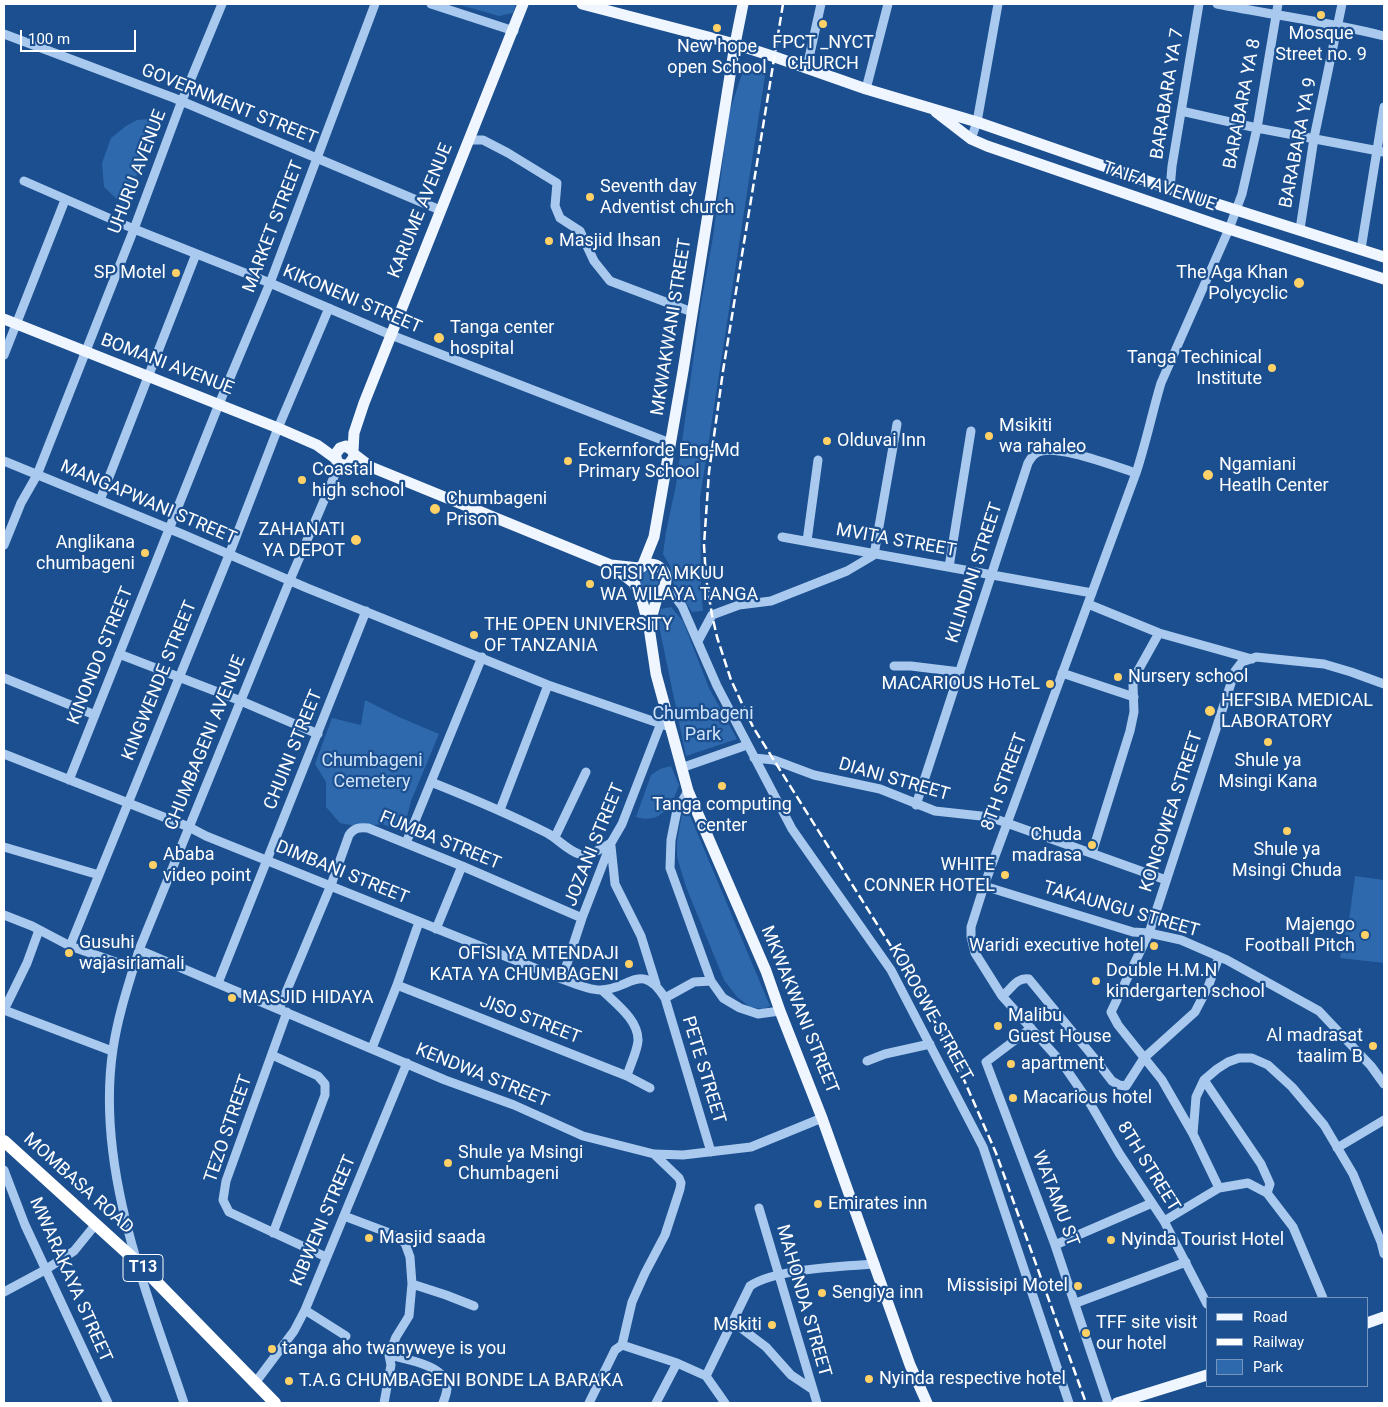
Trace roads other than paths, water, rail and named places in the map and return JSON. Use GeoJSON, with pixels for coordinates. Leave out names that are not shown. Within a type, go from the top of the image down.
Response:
{"type":"FeatureCollection","features":[{"type":"Feature","properties":{"kind":"highway","name":"MOMBASA ROAD"},"geometry":{"type":"LineString","coordinates":[[4,1141],[136,1261],[276,1403]]}},
{"type":"Feature","properties":{"kind":"main road","name":"KARUME AVENUE"},"geometry":{"type":"LineString","coordinates":[[345,456],[440,210],[524,4]]}},
{"type":"Feature","properties":{"kind":"main road","name":"TAIFA AVENUE"},"geometry":{"type":"LineString","coordinates":[[582,4],[735,44],[866,89],[977,122],[1170,189],[1361,248],[1384,257]]}},
{"type":"Feature","properties":{"kind":"main road","name":"MKWAKWANI STREET"},"geometry":{"type":"LineString","coordinates":[[654,537],[743,4]]}},
{"type":"Feature","properties":{"kind":"main road","name":"TAIFA AVENUE"},"geometry":{"type":"LineString","coordinates":[[931,108],[971,139],[1044,166],[1384,280]]}},
{"type":"Feature","properties":{"kind":"main road"},"geometry":{"type":"LineString","coordinates":[[1044,166],[1049,148]]}},
{"type":"Feature","properties":{"kind":"main road","name":"BOMANI AVENUE"},"geometry":{"type":"LineString","coordinates":[[4,319],[345,456]]}},
{"type":"Feature","properties":{"kind":"main road"},"geometry":{"type":"LineString","coordinates":[[345,456],[610,565],[646,596],[661,591]]}},
{"type":"Feature","properties":{"kind":"main road"},"geometry":{"type":"LineString","coordinates":[[637,588],[634,578],[654,537]]}},
{"type":"Feature","properties":{"kind":"main road"},"geometry":{"type":"LineString","coordinates":[[649,628],[666,581],[660,568],[654,537]]}},
{"type":"Feature","properties":{"kind":"main road"},"geometry":{"type":"LineString","coordinates":[[610,565],[640,567],[648,564],[660,568]]}},
{"type":"Feature","properties":{"kind":"main road","name":"MKWAKWANI STREET"},"geometry":{"type":"LineString","coordinates":[[637,588],[649,628],[665,725],[688,791],[766,971],[876,1264],[910,1365],[927,1403]]}},
{"type":"Feature","properties":{"kind":"main road"},"geometry":{"type":"LineString","coordinates":[[1368,1323],[1384,1317]]}},
{"type":"Feature","properties":{"kind":"main road"},"geometry":{"type":"LineString","coordinates":[[1117,1403],[1206,1375]]}},
{"type":"Feature","properties":{"kind":"street","name":"UHURU AVENUE"},"geometry":{"type":"LineString","coordinates":[[4,545],[21,503],[37,475],[134,229],[181,102],[222,4]]}},
{"type":"Feature","properties":{"kind":"street","name":"MARKET STREET"},"geometry":{"type":"LineString","coordinates":[[219,404],[270,283],[375,4]]}},
{"type":"Feature","properties":{"kind":"street"},"geometry":{"type":"LineString","coordinates":[[431,4],[514,31]]}},
{"type":"Feature","properties":{"kind":"street"},"geometry":{"type":"LineString","coordinates":[[807,68],[821,4]]}},
{"type":"Feature","properties":{"kind":"street"},"geometry":{"type":"LineString","coordinates":[[866,89],[888,4]]}},
{"type":"Feature","properties":{"kind":"street"},"geometry":{"type":"LineString","coordinates":[[971,139],[977,122],[998,4]]}},
{"type":"Feature","properties":{"kind":"street","name":"BARABARA YA 7"},"geometry":{"type":"LineString","coordinates":[[1170,189],[1199,4]]}},
{"type":"Feature","properties":{"kind":"street"},"geometry":{"type":"LineString","coordinates":[[1217,4],[1339,25],[1384,36]]}},
{"type":"Feature","properties":{"kind":"street","name":"BARABARA YA 8"},"geometry":{"type":"LineString","coordinates":[[1229,229],[1237,210],[1258,128],[1278,4]]}},
{"type":"Feature","properties":{"kind":"street","name":"BARABARA YA 9"},"geometry":{"type":"LineString","coordinates":[[1300,229],[1314,138],[1342,4]]}},
{"type":"Feature","properties":{"kind":"street","name":"GOVERNMENT STREET"},"geometry":{"type":"LineString","coordinates":[[4,34],[174,98],[440,210]]}},
{"type":"Feature","properties":{"kind":"street"},"geometry":{"type":"LineString","coordinates":[[1361,248],[1380,151],[1384,107]]}},
{"type":"Feature","properties":{"kind":"street"},"geometry":{"type":"LineString","coordinates":[[1181,112],[1380,151]]}},
{"type":"Feature","properties":{"kind":"street"},"geometry":{"type":"LineString","coordinates":[[469,140],[483,140],[557,183],[555,206],[560,218],[580,231],[594,262],[610,281],[692,312]]}},
{"type":"Feature","properties":{"kind":"street","name":"KIKONENI STREET"},"geometry":{"type":"LineString","coordinates":[[24,181],[134,229],[270,283],[391,335],[670,443]]}},
{"type":"Feature","properties":{"kind":"street"},"geometry":{"type":"LineString","coordinates":[[4,355],[65,200]]}},
{"type":"Feature","properties":{"kind":"street","name":"8TH STREET"},"geometry":{"type":"LineString","coordinates":[[1206,1302],[1164,1221],[1119,1154],[1091,1105],[1062,1063],[1002,996],[975,953],[971,937],[971,927],[973,915],[1146,445],[1153,409],[1161,382],[1229,229]]}},
{"type":"Feature","properties":{"kind":"street"},"geometry":{"type":"LineString","coordinates":[[100,500],[196,254]]}},
{"type":"Feature","properties":{"kind":"street","name":"KINGWENDE STREET"},"geometry":{"type":"LineString","coordinates":[[70,946],[229,555],[278,428],[329,308]]}},
{"type":"Feature","properties":{"kind":"street","name":"KINONDO STREET"},"geometry":{"type":"LineString","coordinates":[[69,780],[219,404]]}},
{"type":"Feature","properties":{"kind":"street"},"geometry":{"type":"LineString","coordinates":[[698,641],[712,615],[739,605],[771,601],[847,571],[874,555],[897,424]]}},
{"type":"Feature","properties":{"kind":"street"},"geometry":{"type":"LineString","coordinates":[[949,567],[971,431]]}},
{"type":"Feature","properties":{"kind":"street","name":"KILINDINI STREET"},"geometry":{"type":"LineString","coordinates":[[916,805],[1028,463],[1036,453],[1049,450],[1068,452],[1136,473]]}},
{"type":"Feature","properties":{"kind":"street","name":"CHUMBAGENI AVENUE"},"geometry":{"type":"LineString","coordinates":[[184,1403],[136,1261],[114,1164],[109,1102],[112,1050],[120,1012],[139,950],[290,580],[334,477],[345,456]]}},
{"type":"Feature","properties":{"kind":"street"},"geometry":{"type":"LineString","coordinates":[[807,541],[818,460]]}},
{"type":"Feature","properties":{"kind":"street","name":"MANGAPWANI STREET"},"geometry":{"type":"LineString","coordinates":[[4,461],[548,685],[665,725]]}},
{"type":"Feature","properties":{"kind":"street","name":"MVITA STREET"},"geometry":{"type":"LineString","coordinates":[[782,537],[1092,593]]}},
{"type":"Feature","properties":{"kind":"street","name":"KOROGWE STREET"},"geometry":{"type":"LineString","coordinates":[[661,591],[673,594],[682,606],[717,686],[792,829],[890,970],[983,1146],[1070,1403]]}},
{"type":"Feature","properties":{"kind":"street"},"geometry":{"type":"LineString","coordinates":[[1088,604],[1159,633],[1255,658],[1324,664],[1384,684]]}},
{"type":"Feature","properties":{"kind":"street","name":"CHUINI STREET"},"geometry":{"type":"LineString","coordinates":[[218,983],[366,611]]}},
{"type":"Feature","properties":{"kind":"street"},"geometry":{"type":"LineString","coordinates":[[1092,854],[1130,731],[1134,712],[1133,685],[1135,676],[1159,633]]}},
{"type":"Feature","properties":{"kind":"street"},"geometry":{"type":"LineString","coordinates":[[119,654],[240,701],[318,734]]}},
{"type":"Feature","properties":{"kind":"street"},"geometry":{"type":"LineString","coordinates":[[406,844],[482,657]]}},
{"type":"Feature","properties":{"kind":"street","name":"KONGOWEA STREET"},"geometry":{"type":"LineString","coordinates":[[1144,1058],[1118,1025],[1111,1012],[1149,934],[1235,671],[1242,662],[1255,658]]}},
{"type":"Feature","properties":{"kind":"street"},"geometry":{"type":"LineString","coordinates":[[894,666],[911,666],[960,672]]}},
{"type":"Feature","properties":{"kind":"street"},"geometry":{"type":"LineString","coordinates":[[1062,673],[1134,697]]}},
{"type":"Feature","properties":{"kind":"street"},"geometry":{"type":"LineString","coordinates":[[4,678],[95,715]]}},
{"type":"Feature","properties":{"kind":"street"},"geometry":{"type":"LineString","coordinates":[[500,810],[548,685]]}},
{"type":"Feature","properties":{"kind":"street","name":"JOZANI STREET"},"geometry":{"type":"LineString","coordinates":[[562,979],[582,918],[611,843],[622,824],[665,725]]}},
{"type":"Feature","properties":{"kind":"street"},"geometry":{"type":"LineString","coordinates":[[681,768],[748,745]]}},
{"type":"Feature","properties":{"kind":"street","name":"DIMBANI STREET"},"geometry":{"type":"LineString","coordinates":[[4,754],[562,979],[602,990]]}},
{"type":"Feature","properties":{"kind":"street","name":"DIANI STREET"},"geometry":{"type":"LineString","coordinates":[[754,758],[774,760],[814,775],[880,789],[935,811],[990,817],[1166,880]]}},
{"type":"Feature","properties":{"kind":"street"},"geometry":{"type":"LineString","coordinates":[[555,837],[586,772]]}},
{"type":"Feature","properties":{"kind":"street"},"geometry":{"type":"LineString","coordinates":[[431,782],[500,810],[555,837],[578,854],[585,855],[611,843],[615,884],[641,936],[656,985],[665,998],[694,982],[711,981]]}},
{"type":"Feature","properties":{"kind":"street"},"geometry":{"type":"LineString","coordinates":[[688,791],[677,810],[671,840],[670,868],[711,981],[723,998],[740,1008],[758,1014],[780,1011]]}},
{"type":"Feature","properties":{"kind":"street","name":"FUMBA STREET"},"geometry":{"type":"LineString","coordinates":[[283,1010],[349,835],[353,830],[361,827],[368,828],[462,866],[582,918]]}},
{"type":"Feature","properties":{"kind":"street"},"geometry":{"type":"LineString","coordinates":[[4,847],[99,875]]}},
{"type":"Feature","properties":{"kind":"street"},"geometry":{"type":"LineString","coordinates":[[436,929],[462,866]]}},
{"type":"Feature","properties":{"kind":"street","name":"TAKAUNGU STREET"},"geometry":{"type":"LineString","coordinates":[[984,886],[1133,932],[1181,940],[1219,957],[1318,1011],[1371,1066],[1384,1084]]}},
{"type":"Feature","properties":{"kind":"street"},"geometry":{"type":"LineString","coordinates":[[4,915],[70,946],[133,968]]}},
{"type":"Feature","properties":{"kind":"street"},"geometry":{"type":"LineString","coordinates":[[372,1048],[419,922]]}},
{"type":"Feature","properties":{"kind":"street"},"geometry":{"type":"LineString","coordinates":[[39,930],[27,963],[4,1010],[112,1050]]}},
{"type":"Feature","properties":{"kind":"street","name":"KENDWA STREET"},"geometry":{"type":"LineString","coordinates":[[139,950],[445,1080],[514,1105],[583,1136],[654,1154],[684,1155],[750,1147],[822,1118]]}},
{"type":"Feature","properties":{"kind":"street"},"geometry":{"type":"LineString","coordinates":[[1002,996],[1019,979],[1029,979],[1112,1081],[1126,1086],[1144,1058],[1195,1012],[1208,987],[1219,957]]}},
{"type":"Feature","properties":{"kind":"street"},"geometry":{"type":"LineString","coordinates":[[602,990],[644,978],[656,985]]}},
{"type":"Feature","properties":{"kind":"street","name":"JISO STREET"},"geometry":{"type":"LineString","coordinates":[[397,985],[627,1076],[650,1088]]}},
{"type":"Feature","properties":{"kind":"street"},"geometry":{"type":"LineString","coordinates":[[602,990],[623,1010],[634,1024],[638,1041],[627,1076]]}},
{"type":"Feature","properties":{"kind":"street","name":"PETE STREET"},"geometry":{"type":"LineString","coordinates":[[665,998],[711,1152]]}},
{"type":"Feature","properties":{"kind":"street","name":"TEZO STREET"},"geometry":{"type":"LineString","coordinates":[[283,1010],[272,1055],[226,1181],[223,1200],[229,1212],[326,1257]]}},
{"type":"Feature","properties":{"kind":"street","name":"WATAMU ST"},"geometry":{"type":"LineString","coordinates":[[1031,1028],[986,1062],[1056,1245],[1108,1403]]}},
{"type":"Feature","properties":{"kind":"street"},"geometry":{"type":"LineString","coordinates":[[867,1061],[885,1054],[930,1044]]}},
{"type":"Feature","properties":{"kind":"street"},"geometry":{"type":"LineString","coordinates":[[272,1055],[318,1076],[325,1084],[325,1095],[273,1232]]}},
{"type":"Feature","properties":{"kind":"street"},"geometry":{"type":"LineString","coordinates":[[1144,1058],[1162,1080],[1219,1188]]}},
{"type":"Feature","properties":{"kind":"street"},"geometry":{"type":"LineString","coordinates":[[1192,1134],[1196,1097],[1204,1080],[1228,1062],[1239,1058],[1252,1058],[1268,1065],[1292,1087],[1324,1125],[1353,1174],[1381,1242],[1384,1254]]}},
{"type":"Feature","properties":{"kind":"street","name":"KIBWENI STREET"},"geometry":{"type":"LineString","coordinates":[[256,1383],[294,1331],[304,1310],[407,1063]]}},
{"type":"Feature","properties":{"kind":"street"},"geometry":{"type":"LineString","coordinates":[[1204,1080],[1261,1164],[1270,1184],[1267,1193]]}},
{"type":"Feature","properties":{"kind":"street"},"geometry":{"type":"LineString","coordinates":[[1337,1148],[1384,1120]]}},
{"type":"Feature","properties":{"kind":"street"},"geometry":{"type":"LineString","coordinates":[[589,1403],[615,1350],[622,1345],[632,1302],[665,1235],[680,1189],[681,1183],[679,1178],[654,1154]]}},
{"type":"Feature","properties":{"kind":"street","name":"MWARAKAYA STREET"},"geometry":{"type":"LineString","coordinates":[[4,1170],[25,1226],[108,1403]]}},
{"type":"Feature","properties":{"kind":"street"},"geometry":{"type":"LineString","coordinates":[[1164,1221],[1219,1188],[1248,1183],[1267,1193],[1293,1227],[1323,1297]]}},
{"type":"Feature","properties":{"kind":"street"},"geometry":{"type":"LineString","coordinates":[[1056,1245],[1152,1202]]}},
{"type":"Feature","properties":{"kind":"street","name":"MAHONDA STREET"},"geometry":{"type":"LineString","coordinates":[[759,1208],[816,1403]]}},
{"type":"Feature","properties":{"kind":"street"},"geometry":{"type":"LineString","coordinates":[[344,1216],[392,1234],[405,1243],[410,1257],[412,1284],[409,1316],[396,1337],[389,1356],[391,1364],[384,1403]]}},
{"type":"Feature","properties":{"kind":"street"},"geometry":{"type":"LineString","coordinates":[[4,1292],[45,1270],[74,1251],[96,1224]]}},
{"type":"Feature","properties":{"kind":"street"},"geometry":{"type":"LineString","coordinates":[[1076,1303],[1186,1262]]}},
{"type":"Feature","properties":{"kind":"street"},"geometry":{"type":"LineString","coordinates":[[706,1376],[750,1286],[756,1282],[779,1275],[836,1267],[876,1264]]}},
{"type":"Feature","properties":{"kind":"street"},"geometry":{"type":"LineString","coordinates":[[412,1284],[474,1306]]}},
{"type":"Feature","properties":{"kind":"street"},"geometry":{"type":"LineString","coordinates":[[304,1310],[346,1336]]}},
{"type":"Feature","properties":{"kind":"street"},"geometry":{"type":"LineString","coordinates":[[733,1322],[766,1347],[791,1375],[812,1389]]}},
{"type":"Feature","properties":{"kind":"street"},"geometry":{"type":"LineString","coordinates":[[622,1345],[677,1363],[706,1376],[725,1403]]}},
{"type":"Feature","properties":{"kind":"street"},"geometry":{"type":"LineString","coordinates":[[389,1356],[423,1364],[444,1377],[447,1390],[443,1403]]}},
{"type":"Feature","properties":{"kind":"street"},"geometry":{"type":"LineString","coordinates":[[656,1403],[677,1363]]}},
{"type":"Feature","properties":{"kind":"railway"},"geometry":{"type":"LineString","coordinates":[[783,4],[723,371],[709,472],[704,545],[706,578],[712,615],[731,680],[753,727],[911,978],[954,1057],[996,1153],[1086,1403]]}},
{"type":"Feature","properties":{"kind":"place","name":"Mosque Street no. 9"},"geometry":{"type":"Point","coordinates":[1321,15]}},
{"type":"Feature","properties":{"kind":"place","name":"FPCT _NYCT CHURCH"},"geometry":{"type":"Point","coordinates":[823,24]}},
{"type":"Feature","properties":{"kind":"place","name":"New hope open School"},"geometry":{"type":"Point","coordinates":[717,28]}},
{"type":"Feature","properties":{"kind":"place","name":"Seventh day Adventist church"},"geometry":{"type":"Point","coordinates":[590,197]}},
{"type":"Feature","properties":{"kind":"place","name":"Masjid Ihsan"},"geometry":{"type":"Point","coordinates":[549,241]}},
{"type":"Feature","properties":{"kind":"place","name":"SP Motel"},"geometry":{"type":"Point","coordinates":[176,273]}},
{"type":"Feature","properties":{"kind":"place","name":"The Aga Khan Polycyclic"},"geometry":{"type":"Point","coordinates":[1299,283]}},
{"type":"Feature","properties":{"kind":"place","name":"Tanga center hospital"},"geometry":{"type":"Point","coordinates":[439,338]}},
{"type":"Feature","properties":{"kind":"place","name":"Tanga Techinical Institute"},"geometry":{"type":"Point","coordinates":[1272,368]}},
{"type":"Feature","properties":{"kind":"place","name":"Msikiti wa rahaleo"},"geometry":{"type":"Point","coordinates":[989,436]}},
{"type":"Feature","properties":{"kind":"place","name":"Olduvai Inn"},"geometry":{"type":"Point","coordinates":[827,441]}},
{"type":"Feature","properties":{"kind":"place","name":"Eckernforde Eng-Md Primary School"},"geometry":{"type":"Point","coordinates":[568,461]}},
{"type":"Feature","properties":{"kind":"place","name":"Ngamiani Heatlh Center"},"geometry":{"type":"Point","coordinates":[1208,475]}},
{"type":"Feature","properties":{"kind":"place","name":"Coastal high school"},"geometry":{"type":"Point","coordinates":[302,480]}},
{"type":"Feature","properties":{"kind":"place","name":"Chumbageni Prison"},"geometry":{"type":"Point","coordinates":[435,509]}},
{"type":"Feature","properties":{"kind":"place","name":"ZAHANATI YA DEPOT"},"geometry":{"type":"Point","coordinates":[356,540]}},
{"type":"Feature","properties":{"kind":"place","name":"Anglikana chumbageni"},"geometry":{"type":"Point","coordinates":[145,553]}},
{"type":"Feature","properties":{"kind":"place","name":"OFISI YA MKUU WA WILAYA TANGA"},"geometry":{"type":"Point","coordinates":[590,584]}},
{"type":"Feature","properties":{"kind":"place","name":"THE OPEN UNIVERSITY OF TANZANIA"},"geometry":{"type":"Point","coordinates":[474,635]}},
{"type":"Feature","properties":{"kind":"place","name":"Nursery school"},"geometry":{"type":"Point","coordinates":[1118,677]}},
{"type":"Feature","properties":{"kind":"place","name":"MACARIOUS HoTeL"},"geometry":{"type":"Point","coordinates":[1050,684]}},
{"type":"Feature","properties":{"kind":"place","name":"HEFSIBA MEDICAL LABORATORY"},"geometry":{"type":"Point","coordinates":[1210,711]}},
{"type":"Feature","properties":{"kind":"place","name":"Shule ya Msingi Kana"},"geometry":{"type":"Point","coordinates":[1268,742]}},
{"type":"Feature","properties":{"kind":"place","name":"Tanga computing center"},"geometry":{"type":"Point","coordinates":[722,786]}},
{"type":"Feature","properties":{"kind":"place","name":"Shule ya Msingi Chuda"},"geometry":{"type":"Point","coordinates":[1287,831]}},
{"type":"Feature","properties":{"kind":"place","name":"Chuda madrasa"},"geometry":{"type":"Point","coordinates":[1092,845]}},
{"type":"Feature","properties":{"kind":"place","name":"Ababa video point"},"geometry":{"type":"Point","coordinates":[153,865]}},
{"type":"Feature","properties":{"kind":"place","name":"WHITE CONNER HOTEL"},"geometry":{"type":"Point","coordinates":[1005,875]}},
{"type":"Feature","properties":{"kind":"place","name":"Majengo Football Pitch"},"geometry":{"type":"Point","coordinates":[1365,935]}},
{"type":"Feature","properties":{"kind":"place","name":"Waridi executive hotel"},"geometry":{"type":"Point","coordinates":[1154,946]}},
{"type":"Feature","properties":{"kind":"place","name":"Gusuhi wajasiriamali"},"geometry":{"type":"Point","coordinates":[69,953]}},
{"type":"Feature","properties":{"kind":"place","name":"OFISI YA MTENDAJI KATA YA CHUMBAGENI"},"geometry":{"type":"Point","coordinates":[629,964]}},
{"type":"Feature","properties":{"kind":"place","name":"Double H.M.N kindergarten school"},"geometry":{"type":"Point","coordinates":[1096,981]}},
{"type":"Feature","properties":{"kind":"place","name":"MASJID HIDAYA"},"geometry":{"type":"Point","coordinates":[232,998]}},
{"type":"Feature","properties":{"kind":"place","name":"Malibu Guest House"},"geometry":{"type":"Point","coordinates":[998,1026]}},
{"type":"Feature","properties":{"kind":"place","name":"Al madrasat taalim B"},"geometry":{"type":"Point","coordinates":[1373,1046]}},
{"type":"Feature","properties":{"kind":"place","name":"apartment"},"geometry":{"type":"Point","coordinates":[1011,1064]}},
{"type":"Feature","properties":{"kind":"place","name":"Macarious hotel"},"geometry":{"type":"Point","coordinates":[1013,1098]}},
{"type":"Feature","properties":{"kind":"place","name":"Shule ya Msingi Chumbageni"},"geometry":{"type":"Point","coordinates":[448,1163]}},
{"type":"Feature","properties":{"kind":"place","name":"Emirates inn"},"geometry":{"type":"Point","coordinates":[818,1204]}},
{"type":"Feature","properties":{"kind":"place","name":"Masjid saada"},"geometry":{"type":"Point","coordinates":[369,1238]}},
{"type":"Feature","properties":{"kind":"place","name":"Nyinda Tourist Hotel"},"geometry":{"type":"Point","coordinates":[1111,1240]}},
{"type":"Feature","properties":{"kind":"place","name":"Missisipi Motel"},"geometry":{"type":"Point","coordinates":[1078,1286]}},
{"type":"Feature","properties":{"kind":"place","name":"Sengiya inn"},"geometry":{"type":"Point","coordinates":[822,1293]}},
{"type":"Feature","properties":{"kind":"place","name":"Mskiti"},"geometry":{"type":"Point","coordinates":[772,1325]}},
{"type":"Feature","properties":{"kind":"place","name":"TFF site visit our hotel"},"geometry":{"type":"Point","coordinates":[1086,1333]}},
{"type":"Feature","properties":{"kind":"place","name":"tanga aho twanyweye is you"},"geometry":{"type":"Point","coordinates":[272,1349]}},
{"type":"Feature","properties":{"kind":"place","name":"Nyinda respective hotel"},"geometry":{"type":"Point","coordinates":[869,1379]}},
{"type":"Feature","properties":{"kind":"place","name":"T.A.G CHUMBAGENI BONDE LA BARAKA"},"geometry":{"type":"Point","coordinates":[289,1381]}},
{"type":"Feature","properties":{"kind":"park label","name":"Chumbageni Park"},"geometry":{"type":"Point","coordinates":[703,724]}},
{"type":"Feature","properties":{"kind":"park label","name":"Chumbageni Cemetery"},"geometry":{"type":"Point","coordinates":[372,771]}}]}
